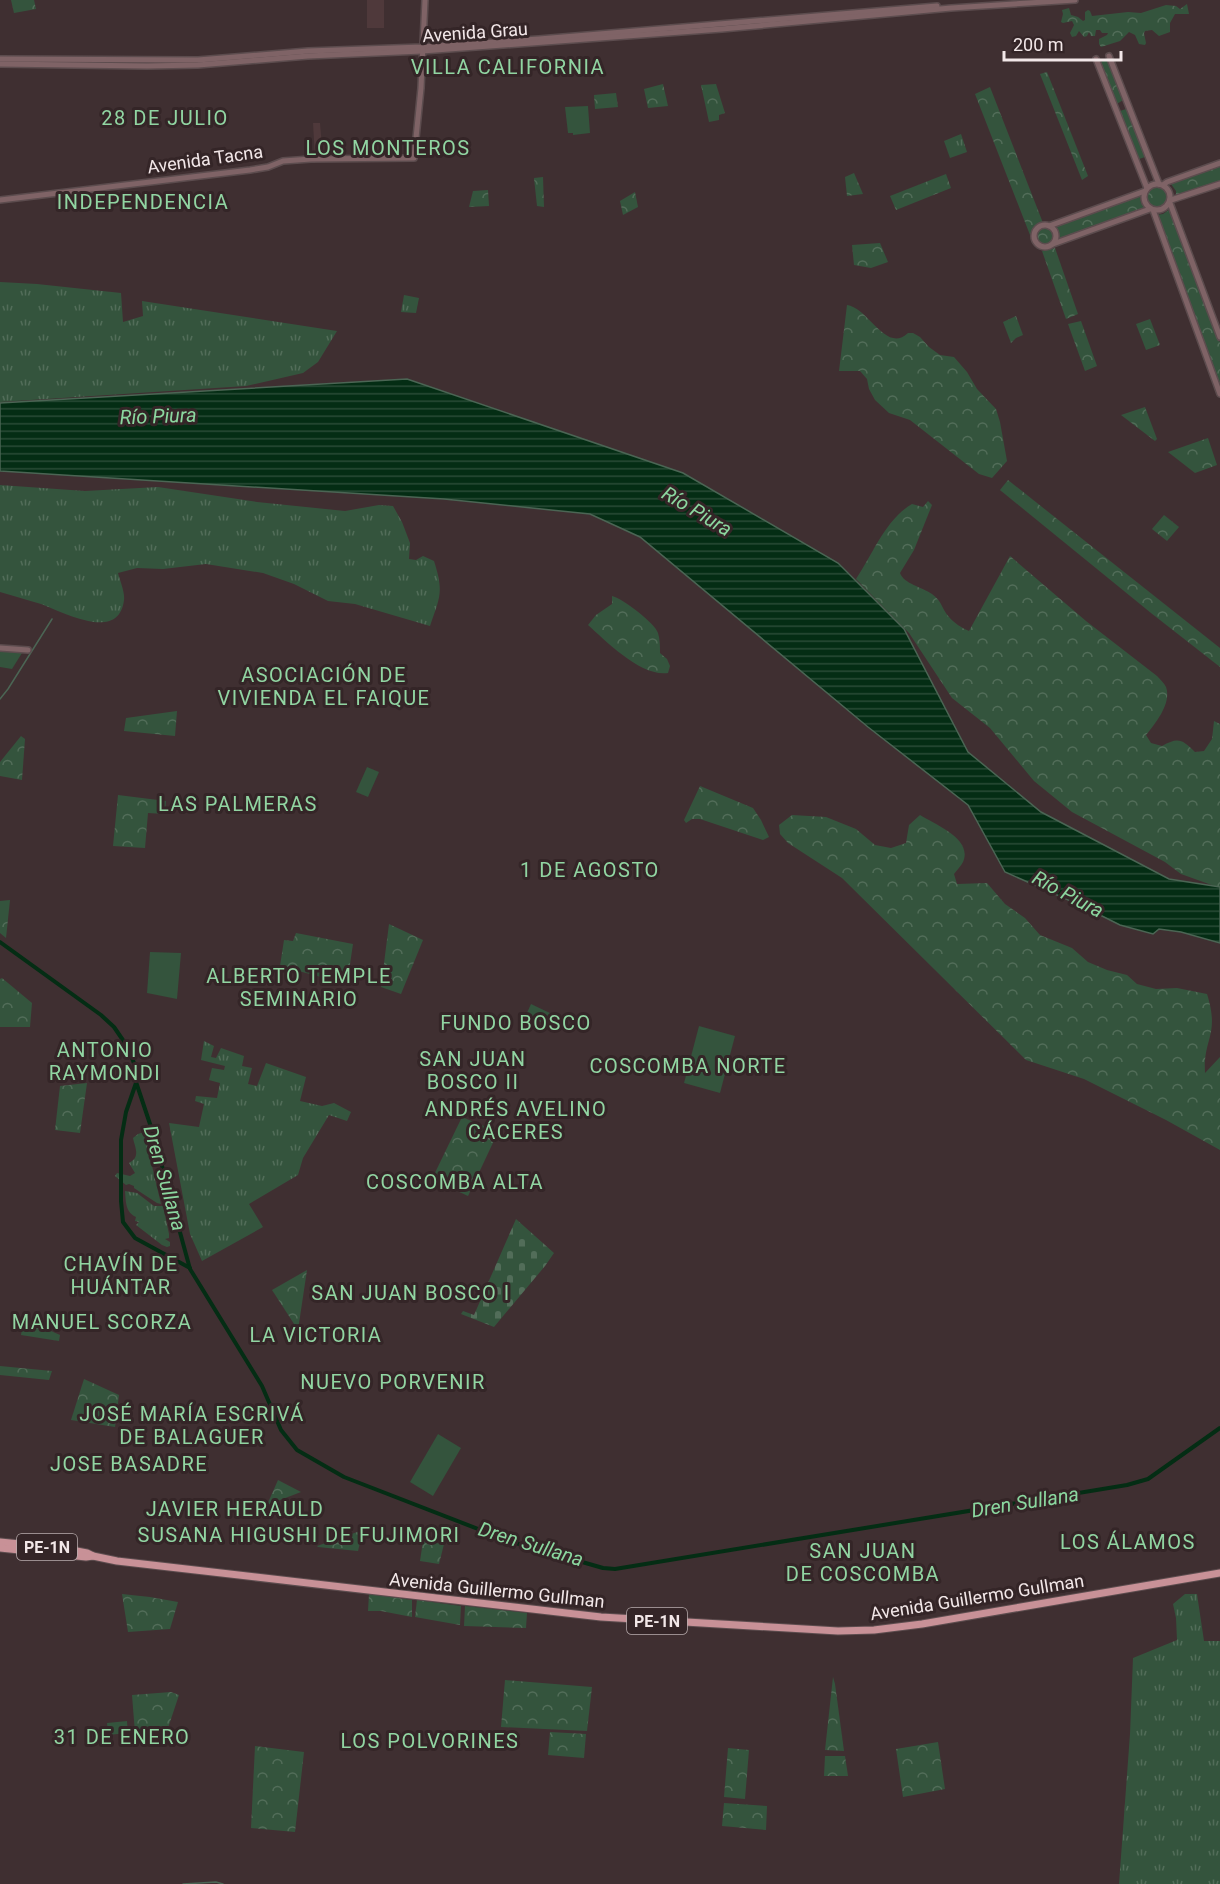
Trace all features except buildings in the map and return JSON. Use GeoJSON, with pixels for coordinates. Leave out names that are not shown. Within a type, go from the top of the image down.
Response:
{"type":"FeatureCollection","features":[{"type":"Feature","properties":{"kind":"main road","name":"Avenida Guillermo Gullman"},"geometry":{"type":"LineString","coordinates":[[0,1542],[62,1548],[87,1552],[93,1556]]}},
{"type":"Feature","properties":{"kind":"main road","name":"Avenida Guillermo Gullman"},"geometry":{"type":"LineString","coordinates":[[0,1548],[93,1556],[117,1561],[563,1614],[661,1622],[838,1631],[876,1630],[922,1624],[1220,1573]]}},
{"type":"Feature","properties":{"kind":"street"},"geometry":{"type":"LineString","coordinates":[[422,49],[425,0]]}},
{"type":"Feature","properties":{"kind":"street","name":"Avenida Grau"},"geometry":{"type":"LineString","coordinates":[[0,64],[147,66],[198,64],[422,49],[921,6],[951,8],[1075,0]]}},
{"type":"Feature","properties":{"kind":"street","name":"Avenida Grau"},"geometry":{"type":"LineString","coordinates":[[0,59],[198,60],[308,51],[422,49]]}},
{"type":"Feature","properties":{"kind":"street","name":"Avenida Tacna"},"geometry":{"type":"LineString","coordinates":[[0,200],[250,170],[268,167],[283,161],[414,158],[421,88],[422,49]]}},
{"type":"Feature","properties":{"kind":"street"},"geometry":{"type":"LineString","coordinates":[[1108,56],[1161,185],[1170,192],[1170,202],[1220,337]]}},
{"type":"Feature","properties":{"kind":"street"},"geometry":{"type":"LineString","coordinates":[[1096,59],[1146,190],[1144,200],[1151,209],[1220,394]]}},
{"type":"Feature","properties":{"kind":"street"},"geometry":{"type":"LineString","coordinates":[[1220,163],[1161,185],[1151,185],[1146,190],[1049,226],[1044,225],[1037,228],[1034,235],[1035,240],[1039,246],[1044,248],[1151,209],[1162,210],[1170,202],[1220,184]]}},
{"type":"Feature","properties":{"kind":"street"},"geometry":{"type":"LineString","coordinates":[[1049,226],[1053,228],[1056,235],[1053,244]]}},
{"type":"Feature","properties":{"kind":"street"},"geometry":{"type":"LineString","coordinates":[[0,648],[28,650]]}},
{"type":"Feature","properties":{"kind":"shaded area"},"geometry":{"type":"Polygon","coordinates":[[[367,0],[384,0],[384,28],[367,28],[367,0]]]}},
{"type":"Feature","properties":{"kind":"shaded area"},"geometry":{"type":"Polygon","coordinates":[[[313,123],[320,123],[323,158],[315,158],[313,123]]]}},
{"type":"Feature","properties":{"kind":"green space"},"geometry":{"type":"Polygon","coordinates":[[[11,0],[34,0],[36,9],[14,13],[11,0]]]}},
{"type":"Feature","properties":{"kind":"green space"},"geometry":{"type":"Polygon","coordinates":[[[1187,4],[1189,14],[1175,14],[1170,23],[1170,32],[1159,36],[1152,30],[1145,31],[1145,45],[1139,44],[1135,35],[1129,32],[1120,41],[1101,47],[1099,39],[1108,33],[1096,30],[1095,36],[1091,36],[1089,32],[1084,37],[1079,31],[1076,36],[1072,37],[1070,33],[1074,25],[1072,21],[1061,22],[1062,10],[1069,8],[1071,15],[1083,21],[1085,12],[1088,10],[1092,16],[1141,13],[1166,5],[1180,9],[1187,4]]]}},
{"type":"Feature","properties":{"kind":"green space"},"geometry":{"type":"Polygon","coordinates":[[[1107,60],[1123,100],[1117,104],[1099,62],[1107,60]]]}},
{"type":"Feature","properties":{"kind":"green space"},"geometry":{"type":"Polygon","coordinates":[[[1047,72],[1088,176],[1082,180],[1040,74],[1047,72]]]}},
{"type":"Feature","properties":{"kind":"green space"},"geometry":{"type":"Polygon","coordinates":[[[663,84],[668,106],[648,108],[644,89],[663,84]]]}},
{"type":"Feature","properties":{"kind":"green space"},"geometry":{"type":"Polygon","coordinates":[[[716,84],[725,113],[719,115],[719,120],[709,122],[701,85],[716,84]]]}},
{"type":"Feature","properties":{"kind":"green space"},"geometry":{"type":"Polygon","coordinates":[[[990,87],[1043,223],[1037,226],[1030,235],[975,94],[990,87]]]}},
{"type":"Feature","properties":{"kind":"green space"},"geometry":{"type":"Polygon","coordinates":[[[616,93],[618,107],[595,109],[594,95],[616,93]]]}},
{"type":"Feature","properties":{"kind":"green space"},"geometry":{"type":"Polygon","coordinates":[[[588,106],[590,133],[573,135],[573,133],[568,133],[565,107],[588,106]]]}},
{"type":"Feature","properties":{"kind":"green space"},"geometry":{"type":"Polygon","coordinates":[[[1126,109],[1145,157],[1139,159],[1120,111],[1126,109]]]}},
{"type":"Feature","properties":{"kind":"green space"},"geometry":{"type":"Polygon","coordinates":[[[961,134],[967,152],[950,158],[944,141],[961,134]]]}},
{"type":"Feature","properties":{"kind":"green space"},"geometry":{"type":"Polygon","coordinates":[[[1220,166],[1220,182],[1176,198],[1176,191],[1171,184],[1220,166]]]}},
{"type":"Feature","properties":{"kind":"green space"},"geometry":{"type":"Polygon","coordinates":[[[854,173],[863,194],[847,196],[845,177],[854,173]]]}},
{"type":"Feature","properties":{"kind":"green space"},"geometry":{"type":"Polygon","coordinates":[[[946,174],[951,188],[896,210],[890,196],[946,174]]]}},
{"type":"Feature","properties":{"kind":"green space"},"geometry":{"type":"Polygon","coordinates":[[[543,177],[544,207],[537,206],[534,178],[543,177]]]}},
{"type":"Feature","properties":{"kind":"green space"},"geometry":{"type":"Polygon","coordinates":[[[1157,186],[1165,189],[1168,197],[1165,205],[1157,208],[1149,205],[1146,197],[1149,189],[1157,186]]]}},
{"type":"Feature","properties":{"kind":"green space"},"geometry":{"type":"Polygon","coordinates":[[[488,190],[489,206],[469,207],[473,191],[488,190]]]}},
{"type":"Feature","properties":{"kind":"green space"},"geometry":{"type":"Polygon","coordinates":[[[635,192],[638,207],[623,215],[620,201],[635,192]]]}},
{"type":"Feature","properties":{"kind":"green space"},"geometry":{"type":"Polygon","coordinates":[[[1141,195],[1141,203],[1146,209],[1060,239],[1054,226],[1141,195]]]}},
{"type":"Feature","properties":{"kind":"green space"},"geometry":{"type":"Polygon","coordinates":[[[1170,209],[1220,343],[1220,387],[1156,215],[1163,214],[1170,209]]]}},
{"type":"Feature","properties":{"kind":"green space"},"geometry":{"type":"Polygon","coordinates":[[[1041,227],[1049,227],[1054,232],[1052,243],[1041,245],[1036,240],[1036,232],[1041,227]]]}},
{"type":"Feature","properties":{"kind":"green space"},"geometry":{"type":"Polygon","coordinates":[[[880,243],[888,262],[871,268],[854,265],[852,245],[880,243]]]}},
{"type":"Feature","properties":{"kind":"green space"},"geometry":{"type":"Polygon","coordinates":[[[1055,248],[1078,314],[1066,319],[1042,251],[1055,248]]]}},
{"type":"Feature","properties":{"kind":"green space"},"geometry":{"type":"Polygon","coordinates":[[[0,282],[121,293],[123,322],[143,316],[142,301],[337,331],[318,362],[303,373],[246,386],[0,402],[0,282]]]}},
{"type":"Feature","properties":{"kind":"green space"},"geometry":{"type":"Polygon","coordinates":[[[404,295],[419,298],[416,313],[401,312],[404,295]]]}},
{"type":"Feature","properties":{"kind":"green space"},"geometry":{"type":"Polygon","coordinates":[[[847,305],[855,308],[892,338],[900,338],[913,333],[940,355],[954,357],[967,372],[977,389],[996,409],[1000,422],[1007,461],[992,478],[979,474],[910,420],[889,413],[875,400],[867,379],[860,371],[839,371],[847,305]]]}},
{"type":"Feature","properties":{"kind":"green space"},"geometry":{"type":"Polygon","coordinates":[[[1016,316],[1023,335],[1011,343],[1003,322],[1016,316]]]}},
{"type":"Feature","properties":{"kind":"green space"},"geometry":{"type":"Polygon","coordinates":[[[1150,319],[1160,345],[1146,350],[1136,324],[1150,319]]]}},
{"type":"Feature","properties":{"kind":"green space"},"geometry":{"type":"Polygon","coordinates":[[[1081,321],[1097,366],[1085,371],[1068,324],[1081,321]]]}},
{"type":"Feature","properties":{"kind":"green space"},"geometry":{"type":"Polygon","coordinates":[[[1145,407],[1157,439],[1155,441],[1121,415],[1145,407]]]}},
{"type":"Feature","properties":{"kind":"green space"},"geometry":{"type":"Polygon","coordinates":[[[1208,438],[1217,465],[1195,473],[1168,452],[1208,438]]]}},
{"type":"Feature","properties":{"kind":"green space"},"geometry":{"type":"Polygon","coordinates":[[[1008,480],[1220,648],[1220,667],[1000,490],[1008,480]]]}},
{"type":"Feature","properties":{"kind":"green space"},"geometry":{"type":"Polygon","coordinates":[[[0,485],[85,491],[158,487],[257,502],[345,511],[379,505],[393,506],[410,543],[409,559],[416,560],[423,556],[434,561],[440,588],[438,601],[430,626],[355,604],[328,601],[294,584],[263,573],[206,564],[163,569],[137,568],[118,573],[124,597],[120,613],[112,620],[101,622],[76,618],[41,604],[0,592],[0,485]]]}},
{"type":"Feature","properties":{"kind":"green space"},"geometry":{"type":"Polygon","coordinates":[[[928,501],[932,505],[914,550],[900,573],[909,583],[936,597],[946,614],[961,627],[969,631],[1010,556],[1164,684],[1167,693],[1165,706],[1146,735],[1151,743],[1162,746],[1172,741],[1180,741],[1195,752],[1204,751],[1212,739],[1214,721],[1220,724],[1220,888],[1181,874],[1165,862],[1072,812],[1034,781],[990,728],[952,698],[909,633],[856,579],[894,519],[912,504],[923,507],[928,501]]]}},
{"type":"Feature","properties":{"kind":"green space"},"geometry":{"type":"Polygon","coordinates":[[[1164,515],[1179,527],[1167,541],[1152,529],[1164,515]]]}},
{"type":"Feature","properties":{"kind":"green space"},"geometry":{"type":"Polygon","coordinates":[[[612,596],[638,612],[656,629],[660,653],[667,659],[670,666],[668,673],[658,673],[636,664],[588,625],[596,615],[612,604],[612,596]]]}},
{"type":"Feature","properties":{"kind":"green space"},"geometry":{"type":"Polygon","coordinates":[[[0,651],[22,653],[12,669],[0,667],[0,651]]]}},
{"type":"Feature","properties":{"kind":"green space"},"geometry":{"type":"Polygon","coordinates":[[[177,711],[175,736],[124,731],[126,718],[177,711]]]}},
{"type":"Feature","properties":{"kind":"green space"},"geometry":{"type":"Polygon","coordinates":[[[21,736],[25,739],[22,780],[0,776],[0,762],[21,736]]]}},
{"type":"Feature","properties":{"kind":"green space"},"geometry":{"type":"Polygon","coordinates":[[[367,767],[379,772],[368,797],[356,792],[367,767]]]}},
{"type":"Feature","properties":{"kind":"green space"},"geometry":{"type":"Polygon","coordinates":[[[700,786],[753,808],[769,837],[763,840],[700,819],[692,819],[686,823],[684,820],[700,786]]]}},
{"type":"Feature","properties":{"kind":"green space"},"geometry":{"type":"Polygon","coordinates":[[[118,795],[166,801],[165,814],[148,813],[145,848],[113,846],[118,795]]]}},
{"type":"Feature","properties":{"kind":"green space"},"geometry":{"type":"Polygon","coordinates":[[[792,815],[826,817],[856,829],[875,845],[891,848],[906,843],[909,825],[920,815],[943,828],[963,846],[965,854],[963,862],[954,874],[957,884],[987,883],[1005,904],[1025,918],[1040,935],[1072,948],[1088,962],[1127,975],[1137,984],[1156,989],[1177,988],[1207,994],[1211,1008],[1212,1028],[1206,1052],[1205,1073],[1220,1057],[1220,1150],[1084,1079],[1026,1060],[842,878],[788,843],[780,834],[779,825],[792,815]]]}},
{"type":"Feature","properties":{"kind":"green space"},"geometry":{"type":"Polygon","coordinates":[[[10,900],[6,938],[0,933],[0,901],[10,900]]]}},
{"type":"Feature","properties":{"kind":"green space"},"geometry":{"type":"Polygon","coordinates":[[[389,924],[423,940],[401,994],[381,987],[389,924]]]}},
{"type":"Feature","properties":{"kind":"green space"},"geometry":{"type":"Polygon","coordinates":[[[296,933],[353,944],[347,984],[280,966],[284,940],[293,941],[296,933]]]}},
{"type":"Feature","properties":{"kind":"green space"},"geometry":{"type":"Polygon","coordinates":[[[150,952],[181,953],[177,999],[147,993],[150,952]]]}},
{"type":"Feature","properties":{"kind":"green space"},"geometry":{"type":"Polygon","coordinates":[[[2,978],[32,1003],[30,1027],[0,1027],[0,979],[2,978]]]}},
{"type":"Feature","properties":{"kind":"green space"},"geometry":{"type":"Polygon","coordinates":[[[531,1004],[552,1014],[547,1025],[526,1015],[531,1004]]]}},
{"type":"Feature","properties":{"kind":"green space"},"geometry":{"type":"Polygon","coordinates":[[[699,1026],[735,1036],[720,1093],[684,1083],[699,1026]]]}},
{"type":"Feature","properties":{"kind":"green space"},"geometry":{"type":"Polygon","coordinates":[[[204,1041],[214,1046],[211,1057],[216,1058],[221,1048],[244,1056],[242,1066],[252,1068],[248,1084],[257,1086],[266,1063],[306,1077],[300,1101],[322,1106],[334,1103],[351,1112],[347,1121],[329,1115],[303,1158],[298,1175],[249,1204],[263,1227],[202,1261],[190,1234],[169,1123],[199,1127],[204,1104],[195,1101],[196,1096],[217,1098],[220,1083],[209,1080],[212,1068],[224,1070],[225,1066],[201,1060],[204,1041]]]}},
{"type":"Feature","properties":{"kind":"green space"},"geometry":{"type":"Polygon","coordinates":[[[87,1083],[80,1133],[55,1130],[60,1086],[87,1083]]]}},
{"type":"Feature","properties":{"kind":"green space"},"geometry":{"type":"Polygon","coordinates":[[[462,1117],[498,1132],[468,1196],[432,1179],[462,1117]]]}},
{"type":"Feature","properties":{"kind":"green space"},"geometry":{"type":"Polygon","coordinates":[[[144,1132],[161,1204],[134,1186],[126,1185],[115,1176],[117,1173],[130,1176],[135,1173],[129,1163],[136,1155],[133,1138],[144,1132]]]}},
{"type":"Feature","properties":{"kind":"green space"},"geometry":{"type":"Polygon","coordinates":[[[125,1191],[137,1193],[154,1206],[163,1206],[169,1234],[169,1238],[165,1239],[170,1242],[170,1246],[162,1245],[136,1225],[139,1222],[135,1221],[136,1217],[128,1209],[125,1191]]]}},
{"type":"Feature","properties":{"kind":"green space"},"geometry":{"type":"Polygon","coordinates":[[[516,1219],[554,1253],[494,1327],[461,1314],[463,1311],[474,1315],[516,1219]]]}},
{"type":"Feature","properties":{"kind":"green space"},"geometry":{"type":"Polygon","coordinates":[[[307,1270],[298,1330],[272,1290],[307,1270]]]}},
{"type":"Feature","properties":{"kind":"green space"},"geometry":{"type":"Polygon","coordinates":[[[24,1319],[60,1335],[59,1341],[21,1335],[24,1319]]]}},
{"type":"Feature","properties":{"kind":"green space"},"geometry":{"type":"Polygon","coordinates":[[[0,1366],[52,1371],[49,1380],[0,1375],[0,1366]]]}},
{"type":"Feature","properties":{"kind":"green space"},"geometry":{"type":"Polygon","coordinates":[[[84,1379],[119,1395],[115,1427],[71,1420],[84,1379]]]}},
{"type":"Feature","properties":{"kind":"green space"},"geometry":{"type":"Polygon","coordinates":[[[438,1434],[461,1448],[433,1496],[410,1482],[438,1434]]]}},
{"type":"Feature","properties":{"kind":"green space"},"geometry":{"type":"Polygon","coordinates":[[[278,1480],[301,1492],[267,1505],[278,1480]]]}},
{"type":"Feature","properties":{"kind":"green space"},"geometry":{"type":"Polygon","coordinates":[[[363,1530],[358,1551],[317,1546],[363,1530]]]}},
{"type":"Feature","properties":{"kind":"green space"},"geometry":{"type":"Polygon","coordinates":[[[423,1541],[444,1544],[439,1564],[420,1561],[423,1541]]]}},
{"type":"Feature","properties":{"kind":"green space"},"geometry":{"type":"Polygon","coordinates":[[[122,1594],[178,1602],[170,1629],[128,1632],[122,1594]]]}},
{"type":"Feature","properties":{"kind":"green space"},"geometry":{"type":"Polygon","coordinates":[[[369,1594],[412,1600],[412,1617],[368,1611],[369,1594]]]}},
{"type":"Feature","properties":{"kind":"green space"},"geometry":{"type":"Polygon","coordinates":[[[1185,1594],[1197,1594],[1204,1641],[1220,1641],[1220,1884],[1119,1884],[1133,1658],[1177,1640],[1173,1604],[1185,1594]]]}},
{"type":"Feature","properties":{"kind":"green space"},"geometry":{"type":"Polygon","coordinates":[[[417,1600],[461,1606],[460,1625],[415,1617],[417,1600]]]}},
{"type":"Feature","properties":{"kind":"green space"},"geometry":{"type":"Polygon","coordinates":[[[465,1606],[527,1613],[526,1628],[464,1626],[465,1606]]]}},
{"type":"Feature","properties":{"kind":"green space"},"geometry":{"type":"Polygon","coordinates":[[[833,1677],[835,1684],[844,1751],[825,1750],[833,1677]]]}},
{"type":"Feature","properties":{"kind":"green space"},"geometry":{"type":"Polygon","coordinates":[[[505,1680],[592,1687],[587,1731],[501,1727],[505,1680]]]}},
{"type":"Feature","properties":{"kind":"green space"},"geometry":{"type":"Polygon","coordinates":[[[171,1692],[179,1695],[167,1731],[135,1733],[132,1695],[171,1692]]]}},
{"type":"Feature","properties":{"kind":"green space"},"geometry":{"type":"Polygon","coordinates":[[[127,1721],[128,1733],[108,1735],[107,1723],[127,1721]]]}},
{"type":"Feature","properties":{"kind":"green space"},"geometry":{"type":"Polygon","coordinates":[[[550,1732],[586,1734],[584,1758],[548,1755],[550,1732]]]}},
{"type":"Feature","properties":{"kind":"green space"},"geometry":{"type":"Polygon","coordinates":[[[938,1742],[945,1789],[903,1797],[896,1749],[938,1742]]]}},
{"type":"Feature","properties":{"kind":"green space"},"geometry":{"type":"Polygon","coordinates":[[[255,1746],[304,1752],[295,1832],[251,1828],[255,1746]]]}},
{"type":"Feature","properties":{"kind":"green space"},"geometry":{"type":"Polygon","coordinates":[[[728,1748],[749,1750],[745,1799],[724,1797],[728,1748]]]}},
{"type":"Feature","properties":{"kind":"green space"},"geometry":{"type":"Polygon","coordinates":[[[825,1756],[845,1756],[848,1776],[824,1776],[825,1756]]]}},
{"type":"Feature","properties":{"kind":"green space"},"geometry":{"type":"Polygon","coordinates":[[[724,1803],[767,1806],[766,1830],[722,1826],[724,1803]]]}},
{"type":"Feature","properties":{"kind":"water","name":"Río Piura"},"geometry":{"type":"Polygon","coordinates":[[[407,379],[683,473],[838,563],[904,629],[968,752],[1041,812],[1169,879],[1220,887],[1220,943],[1181,932],[1159,929],[1153,934],[1120,925],[1005,872],[968,805],[868,727],[640,537],[590,514],[444,499],[0,471],[0,403],[407,379]]]}},
{"type":"Feature","properties":{"kind":"waterway"},"geometry":{"type":"LineString","coordinates":[[0,699],[52,619]]}},
{"type":"Feature","properties":{"kind":"waterway","name":"Dren Sullana"},"geometry":{"type":"LineString","coordinates":[[0,942],[101,1015],[114,1027],[129,1049],[137,1072],[136,1082],[153,1133],[190,1269],[262,1386],[281,1430],[297,1450],[344,1477],[509,1541],[603,1568],[615,1569],[1127,1485],[1148,1479],[1220,1428]]}},
{"type":"Feature","properties":{"kind":"waterway"},"geometry":{"type":"LineString","coordinates":[[136,1083],[126,1112],[121,1140],[123,1222],[135,1238],[190,1268]]}},
{"type":"Feature","properties":{"kind":"waterway"},"geometry":{"type":"LineString","coordinates":[[183,1884],[216,1882],[223,1884]]}},
{"type":"Feature","properties":{"kind":"district","name":"VILLA CALIFORNIA"},"geometry":{"type":"Point","coordinates":[508,67]}},
{"type":"Feature","properties":{"kind":"district","name":"28 DE JULIO"},"geometry":{"type":"Point","coordinates":[165,118]}},
{"type":"Feature","properties":{"kind":"district","name":"LOS MONTEROS"},"geometry":{"type":"Point","coordinates":[388,148]}},
{"type":"Feature","properties":{"kind":"district","name":"INDEPENDENCIA"},"geometry":{"type":"Point","coordinates":[143,202]}},
{"type":"Feature","properties":{"kind":"district","name":"ASOCIACIÓN DE VIVIENDA EL FAIQUE"},"geometry":{"type":"Point","coordinates":[324,686]}},
{"type":"Feature","properties":{"kind":"district","name":"LAS PALMERAS"},"geometry":{"type":"Point","coordinates":[238,804]}},
{"type":"Feature","properties":{"kind":"district","name":"1 DE AGOSTO"},"geometry":{"type":"Point","coordinates":[590,870]}},
{"type":"Feature","properties":{"kind":"district","name":"ALBERTO TEMPLE SEMINARIO"},"geometry":{"type":"Point","coordinates":[299,988]}},
{"type":"Feature","properties":{"kind":"district","name":"FUNDO BOSCO"},"geometry":{"type":"Point","coordinates":[516,1023]}},
{"type":"Feature","properties":{"kind":"district","name":"ANTONIO RAYMONDI"},"geometry":{"type":"Point","coordinates":[105,1062]}},
{"type":"Feature","properties":{"kind":"district","name":"COSCOMBA NORTE"},"geometry":{"type":"Point","coordinates":[688,1066]}},
{"type":"Feature","properties":{"kind":"district","name":"SAN JUAN BOSCO II"},"geometry":{"type":"Point","coordinates":[473,1070]}},
{"type":"Feature","properties":{"kind":"district","name":"ANDRÉS AVELINO CÁCERES"},"geometry":{"type":"Point","coordinates":[516,1120]}},
{"type":"Feature","properties":{"kind":"district","name":"COSCOMBA ALTA"},"geometry":{"type":"Point","coordinates":[455,1182]}},
{"type":"Feature","properties":{"kind":"district","name":"CHAVÍN DE HUÁNTAR"},"geometry":{"type":"Point","coordinates":[121,1276]}},
{"type":"Feature","properties":{"kind":"district","name":"SAN JUAN BOSCO I"},"geometry":{"type":"Point","coordinates":[411,1293]}},
{"type":"Feature","properties":{"kind":"district","name":"MANUEL SCORZA"},"geometry":{"type":"Point","coordinates":[102,1322]}},
{"type":"Feature","properties":{"kind":"district","name":"LA VICTORIA"},"geometry":{"type":"Point","coordinates":[316,1335]}},
{"type":"Feature","properties":{"kind":"district","name":"NUEVO PORVENIR"},"geometry":{"type":"Point","coordinates":[393,1382]}},
{"type":"Feature","properties":{"kind":"district","name":"JOSÉ MARÍA ESCRIVÁ DE BALAGUER"},"geometry":{"type":"Point","coordinates":[192,1426]}},
{"type":"Feature","properties":{"kind":"district","name":"JOSE BASADRE"},"geometry":{"type":"Point","coordinates":[129,1464]}},
{"type":"Feature","properties":{"kind":"district","name":"JAVIER HERAULD"},"geometry":{"type":"Point","coordinates":[235,1509]}},
{"type":"Feature","properties":{"kind":"district","name":"SUSANA HIGUSHI DE FUJIMORI"},"geometry":{"type":"Point","coordinates":[299,1535]}},
{"type":"Feature","properties":{"kind":"district","name":"LOS ÁLAMOS"},"geometry":{"type":"Point","coordinates":[1128,1542]}},
{"type":"Feature","properties":{"kind":"district","name":"SAN JUAN DE COSCOMBA"},"geometry":{"type":"Point","coordinates":[863,1562]}},
{"type":"Feature","properties":{"kind":"district","name":"31 DE ENERO"},"geometry":{"type":"Point","coordinates":[122,1737]}},
{"type":"Feature","properties":{"kind":"district","name":"LOS POLVORINES"},"geometry":{"type":"Point","coordinates":[430,1741]}}]}
